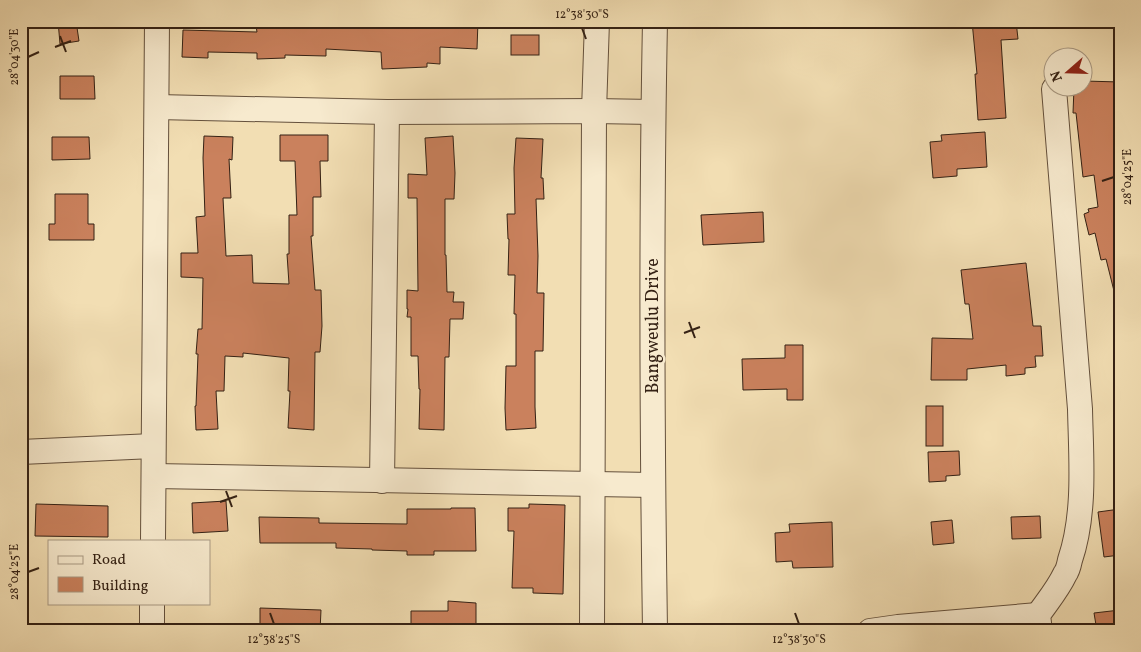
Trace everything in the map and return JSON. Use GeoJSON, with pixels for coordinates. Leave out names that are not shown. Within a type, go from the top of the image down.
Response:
{"type":"FeatureCollection","features":[{"type":"Feature","properties":{"kind":"street"},"geometry":{"type":"LineString","coordinates":[[153,540],[157,21]]}},
{"type":"Feature","properties":{"kind":"street"},"geometry":{"type":"LineString","coordinates":[[592,631],[594,111],[597,21]]}},
{"type":"Feature","properties":{"kind":"street","name":"Bangweulu Drive"},"geometry":{"type":"LineString","coordinates":[[654,631],[653,112],[655,21]]}},
{"type":"Feature","properties":{"kind":"street"},"geometry":{"type":"LineString","coordinates":[[870,631],[898,627],[1039,623],[1051,597],[1066,573],[1075,548],[1080,514],[1080,408],[1055,98]]}},
{"type":"Feature","properties":{"kind":"street"},"geometry":{"type":"LineString","coordinates":[[157,107],[388,112],[653,112]]}},
{"type":"Feature","properties":{"kind":"street"},"geometry":{"type":"LineString","coordinates":[[382,481],[388,112]]}},
{"type":"Feature","properties":{"kind":"street"},"geometry":{"type":"LineString","coordinates":[[21,452],[153,446]]}},
{"type":"Feature","properties":{"kind":"street"},"geometry":{"type":"LineString","coordinates":[[154,476],[653,485]]}},
{"type":"Feature","properties":{"kind":"street"},"geometry":{"type":"LineString","coordinates":[[152,604],[152,631]]}},
{"type":"Feature","properties":{"kind":"building"},"geometry":{"type":"Polygon","coordinates":[[[58,21],[76,21],[79,41],[60,44],[58,21]]]}},
{"type":"Feature","properties":{"kind":"building"},"geometry":{"type":"Polygon","coordinates":[[[262,21],[351,21],[351,26],[363,26],[363,28],[412,25],[412,21],[478,21],[477,49],[440,47],[440,64],[427,63],[427,67],[382,69],[381,52],[326,49],[326,56],[285,55],[285,58],[257,59],[257,53],[208,52],[208,58],[182,57],[183,30],[257,32],[256,26],[262,26],[262,21]]]}},
{"type":"Feature","properties":{"kind":"building"},"geometry":{"type":"Polygon","coordinates":[[[972,21],[1016,21],[1018,39],[1001,40],[1006,118],[978,120],[975,74],[977,74],[972,21]]]}},
{"type":"Feature","properties":{"kind":"building"},"geometry":{"type":"Polygon","coordinates":[[[511,35],[539,35],[539,55],[511,55],[511,35]]]}},
{"type":"Feature","properties":{"kind":"building"},"geometry":{"type":"Polygon","coordinates":[[[60,76],[94,76],[95,99],[60,99],[60,76]]]}},
{"type":"Feature","properties":{"kind":"building"},"geometry":{"type":"Polygon","coordinates":[[[1094,81],[1120,82],[1120,290],[1114,291],[1106,259],[1101,260],[1095,233],[1089,235],[1084,214],[1089,212],[1088,209],[1098,207],[1094,175],[1083,177],[1076,113],[1073,113],[1074,98],[1094,98],[1094,81]]]}},
{"type":"Feature","properties":{"kind":"building"},"geometry":{"type":"Polygon","coordinates":[[[985,132],[987,167],[957,169],[957,176],[933,178],[930,142],[942,141],[941,135],[985,132]]]}},
{"type":"Feature","properties":{"kind":"building"},"geometry":{"type":"Polygon","coordinates":[[[280,135],[328,135],[328,161],[320,161],[321,197],[313,197],[313,236],[311,236],[315,290],[321,290],[322,326],[320,352],[315,352],[314,430],[288,428],[289,358],[243,353],[243,357],[225,356],[224,391],[216,391],[218,429],[196,430],[195,406],[198,354],[196,354],[198,329],[202,329],[203,278],[181,277],[181,253],[198,253],[196,217],[205,216],[204,136],[233,137],[232,160],[229,159],[231,198],[223,198],[226,256],[252,255],[253,283],[289,284],[287,254],[289,254],[289,215],[297,215],[295,161],[280,161],[280,135]]]}},
{"type":"Feature","properties":{"kind":"building"},"geometry":{"type":"Polygon","coordinates":[[[453,136],[454,199],[445,199],[447,292],[454,292],[453,302],[464,302],[463,319],[450,319],[449,357],[445,357],[444,430],[419,429],[420,389],[418,356],[411,356],[411,317],[407,317],[407,290],[418,291],[417,198],[408,198],[408,174],[427,175],[425,138],[453,136]]]}},
{"type":"Feature","properties":{"kind":"building"},"geometry":{"type":"Polygon","coordinates":[[[52,137],[89,137],[90,159],[52,160],[52,137]]]}},
{"type":"Feature","properties":{"kind":"building"},"geometry":{"type":"Polygon","coordinates":[[[516,138],[543,139],[541,178],[543,178],[544,199],[536,199],[537,293],[544,293],[543,351],[535,351],[536,428],[506,430],[506,366],[516,366],[515,275],[508,275],[509,239],[507,214],[515,214],[514,168],[516,138]]]}},
{"type":"Feature","properties":{"kind":"building"},"geometry":{"type":"Polygon","coordinates":[[[55,194],[88,194],[88,224],[94,224],[94,240],[49,240],[49,224],[55,224],[55,194]]]}},
{"type":"Feature","properties":{"kind":"building"},"geometry":{"type":"Polygon","coordinates":[[[763,212],[764,242],[703,245],[701,215],[763,212]]]}},
{"type":"Feature","properties":{"kind":"building"},"geometry":{"type":"Polygon","coordinates":[[[1026,263],[1033,326],[1041,326],[1043,356],[1035,356],[1036,367],[1025,368],[1025,374],[1006,376],[1006,365],[967,369],[967,380],[931,380],[932,338],[973,339],[969,304],[965,304],[961,270],[1026,263]]]}},
{"type":"Feature","properties":{"kind":"building"},"geometry":{"type":"Polygon","coordinates":[[[785,345],[803,345],[803,400],[787,400],[787,389],[743,390],[742,359],[785,358],[785,345]]]}},
{"type":"Feature","properties":{"kind":"building"},"geometry":{"type":"Polygon","coordinates":[[[926,406],[943,406],[943,446],[926,446],[926,406]]]}},
{"type":"Feature","properties":{"kind":"building"},"geometry":{"type":"Polygon","coordinates":[[[959,451],[960,475],[946,476],[946,481],[929,482],[928,452],[959,451]]]}},
{"type":"Feature","properties":{"kind":"building"},"geometry":{"type":"Polygon","coordinates":[[[226,501],[228,531],[193,533],[192,503],[226,501]]]}},
{"type":"Feature","properties":{"kind":"building"},"geometry":{"type":"Polygon","coordinates":[[[36,504],[108,506],[108,537],[35,536],[36,504]]]}},
{"type":"Feature","properties":{"kind":"building"},"geometry":{"type":"Polygon","coordinates":[[[529,504],[565,505],[563,594],[533,593],[533,588],[512,588],[514,531],[508,531],[508,508],[529,508],[529,504]]]}},
{"type":"Feature","properties":{"kind":"building"},"geometry":{"type":"Polygon","coordinates":[[[475,508],[476,551],[434,551],[434,555],[407,555],[407,551],[336,548],[336,543],[260,543],[259,517],[319,518],[319,523],[407,524],[407,509],[475,508]]]}},
{"type":"Feature","properties":{"kind":"building"},"geometry":{"type":"Polygon","coordinates":[[[1120,509],[1120,555],[1104,557],[1098,512],[1120,509]]]}},
{"type":"Feature","properties":{"kind":"building"},"geometry":{"type":"Polygon","coordinates":[[[1040,516],[1041,538],[1012,539],[1011,517],[1040,516]]]}},
{"type":"Feature","properties":{"kind":"building"},"geometry":{"type":"Polygon","coordinates":[[[952,520],[954,543],[933,545],[931,522],[952,520]]]}},
{"type":"Feature","properties":{"kind":"building"},"geometry":{"type":"Polygon","coordinates":[[[832,522],[833,567],[793,568],[792,561],[776,562],[775,533],[790,532],[789,524],[832,522]]]}},
{"type":"Feature","properties":{"kind":"building"},"geometry":{"type":"Polygon","coordinates":[[[448,601],[476,603],[476,631],[411,631],[411,611],[448,611],[448,601]]]}},
{"type":"Feature","properties":{"kind":"building"},"geometry":{"type":"Polygon","coordinates":[[[260,608],[321,610],[320,631],[260,631],[260,608]]]}},
{"type":"Feature","properties":{"kind":"building"},"geometry":{"type":"Polygon","coordinates":[[[1120,610],[1120,631],[1097,631],[1094,613],[1120,610]]]}}]}
